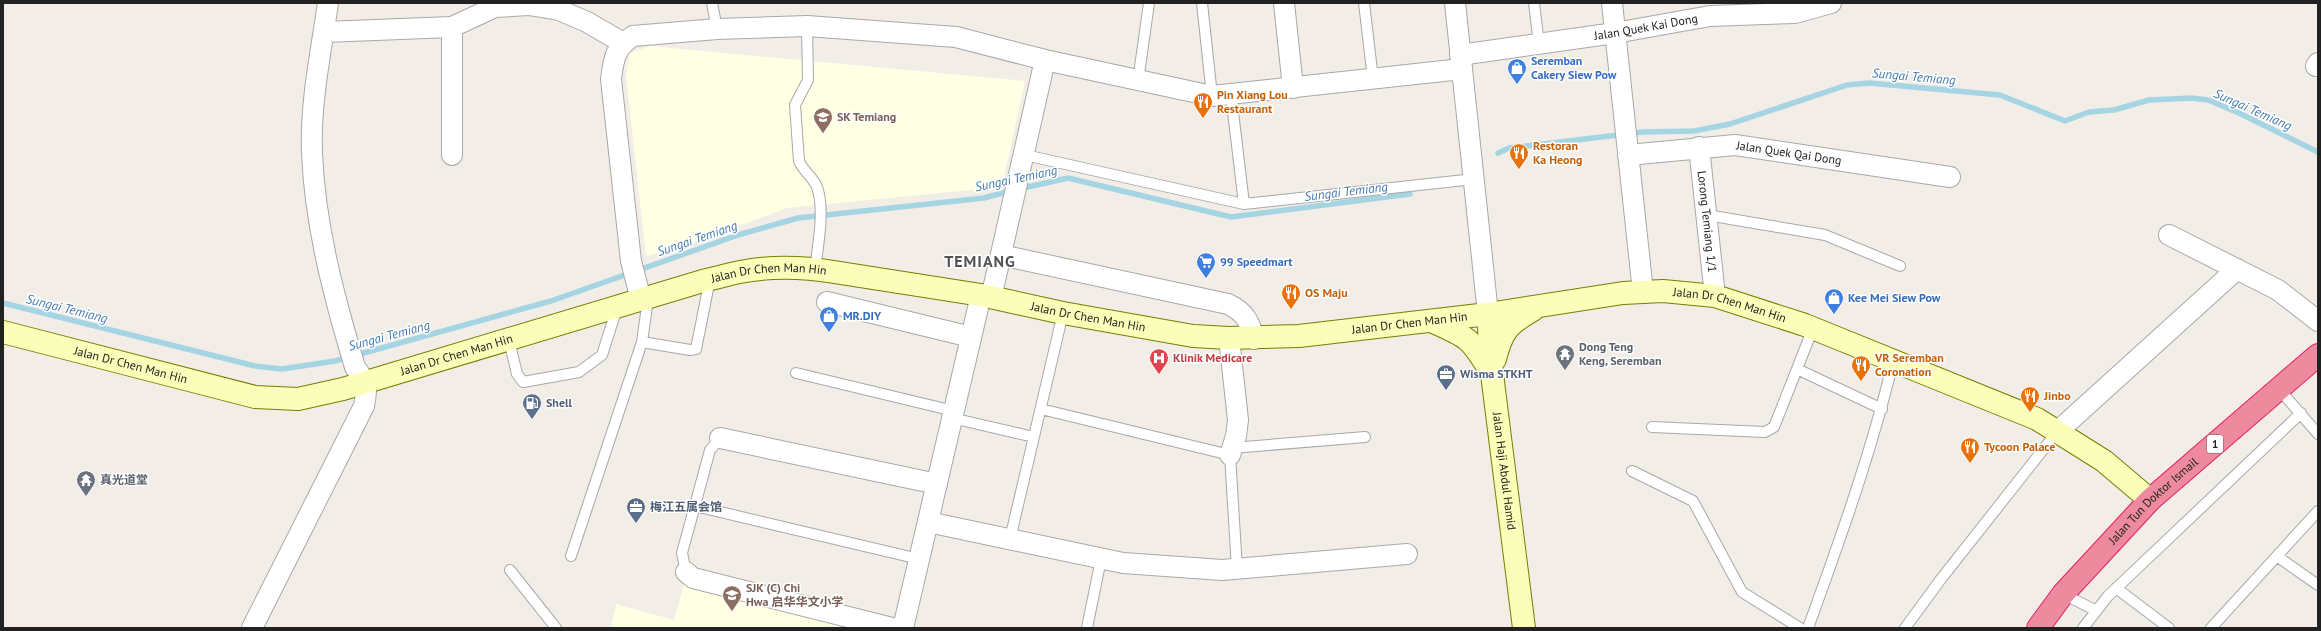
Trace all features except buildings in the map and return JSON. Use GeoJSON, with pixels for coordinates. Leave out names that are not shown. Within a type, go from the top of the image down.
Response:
{"type":"FeatureCollection","features":[{"type":"Feature","properties":{"kind":"highway","name":"Jalan Tun Doktor Ismail"},"geometry":{"type":"LineString","coordinates":[[2038,628],[2063,594],[2150,500],[2318,355]]}},
{"type":"Feature","properties":{"kind":"street"},"geometry":{"type":"LineString","coordinates":[[1284,3],[1294,88]]}},
{"type":"Feature","properties":{"kind":"street"},"geometry":{"type":"LineString","coordinates":[[1455,3],[1488,314]]}},
{"type":"Feature","properties":{"kind":"street"},"geometry":{"type":"LineString","coordinates":[[1612,3],[1644,292]]}},
{"type":"Feature","properties":{"kind":"street","name":"Jalan Quek Kai Dong"},"geometry":{"type":"LineString","coordinates":[[623,43],[633,36],[717,29],[807,26],[956,36],[1046,60],[1222,96],[1373,79],[1461,62],[1539,44],[1615,33],[1711,9],[1795,13],[1825,4]]}},
{"type":"Feature","properties":{"kind":"street"},"geometry":{"type":"LineString","coordinates":[[252,628],[364,406],[367,388],[347,341],[319,229],[312,152],[316,84],[324,32],[323,5]]}},
{"type":"Feature","properties":{"kind":"street"},"geometry":{"type":"LineString","coordinates":[[324,32],[452,27],[495,7],[529,6],[559,10],[587,22],[623,43],[614,55],[611,79],[631,260],[642,295]]}},
{"type":"Feature","properties":{"kind":"street"},"geometry":{"type":"LineString","coordinates":[[452,27],[452,155]]}},
{"type":"Feature","properties":{"kind":"street"},"geometry":{"type":"LineString","coordinates":[[903,628],[971,336],[1001,255],[1046,60]]}},
{"type":"Feature","properties":{"kind":"street","name":"Jalan Quek Qai Dong"},"geometry":{"type":"LineString","coordinates":[[1628,150],[1735,145],[1950,177]]}},
{"type":"Feature","properties":{"kind":"street","name":"Lorong Temiang 1/1"},"geometry":{"type":"LineString","coordinates":[[1699,147],[1715,296]]}},
{"type":"Feature","properties":{"kind":"street"},"geometry":{"type":"LineString","coordinates":[[2169,235],[2278,290],[2318,321]]}},
{"type":"Feature","properties":{"kind":"street"},"geometry":{"type":"LineString","coordinates":[[1001,255],[1228,304],[1239,309],[1247,317],[1254,339]]}},
{"type":"Feature","properties":{"kind":"street","name":"Jalan Dr Chen Man Hin"},"geometry":{"type":"LineString","coordinates":[[3,332],[255,397],[298,399],[361,375],[509,340],[617,308],[642,295],[756,270],[815,269],[986,297],[1063,313],[1193,336],[1254,339],[1299,336],[1430,321],[1644,292],[1663,291],[1715,296],[1813,328],[1893,362],[2037,419],[2104,461],[2150,500]]}},
{"type":"Feature","properties":{"kind":"street"},"geometry":{"type":"LineString","coordinates":[[2057,432],[2237,269]]}},
{"type":"Feature","properties":{"kind":"street"},"geometry":{"type":"LineString","coordinates":[[827,302],[971,336]]}},
{"type":"Feature","properties":{"kind":"street"},"geometry":{"type":"LineString","coordinates":[[1492,374],[1500,340],[1506,328],[1538,306]]}},
{"type":"Feature","properties":{"kind":"street","name":"Jalan Haji Abdul Hamid"},"geometry":{"type":"LineString","coordinates":[[1488,314],[1492,374],[1524,628]]}},
{"type":"Feature","properties":{"kind":"street"},"geometry":{"type":"LineString","coordinates":[[1430,321],[1468,339],[1477,348],[1492,374]]}},
{"type":"Feature","properties":{"kind":"street"},"geometry":{"type":"LineString","coordinates":[[1229,338],[1238,420],[1231,451]]}},
{"type":"Feature","properties":{"kind":"street"},"geometry":{"type":"LineString","coordinates":[[720,438],[937,484]]}},
{"type":"Feature","properties":{"kind":"street"},"geometry":{"type":"LineString","coordinates":[[928,522],[1101,559],[1130,563],[1222,570],[1407,554]]}},
{"type":"Feature","properties":{"kind":"street"},"geometry":{"type":"LineString","coordinates":[[686,572],[693,578],[892,628]]}},
{"type":"Feature","properties":{"kind":"lane"},"geometry":{"type":"LineString","coordinates":[[712,3],[717,29]]}},
{"type":"Feature","properties":{"kind":"lane"},"geometry":{"type":"LineString","coordinates":[[1138,80],[1149,3]]}},
{"type":"Feature","properties":{"kind":"lane"},"geometry":{"type":"LineString","coordinates":[[1202,3],[1244,204]]}},
{"type":"Feature","properties":{"kind":"lane"},"geometry":{"type":"LineString","coordinates":[[1364,3],[1373,79]]}},
{"type":"Feature","properties":{"kind":"lane"},"geometry":{"type":"LineString","coordinates":[[1534,3],[1539,44]]}},
{"type":"Feature","properties":{"kind":"lane"},"geometry":{"type":"LineString","coordinates":[[807,26],[808,80],[795,105],[798,153],[802,169],[817,188],[820,208],[820,229],[815,269]]}},
{"type":"Feature","properties":{"kind":"lane"},"geometry":{"type":"LineString","coordinates":[[1024,155],[1244,204],[1474,179]]}},
{"type":"Feature","properties":{"kind":"lane"},"geometry":{"type":"LineString","coordinates":[[1706,215],[1825,235],[1900,266]]}},
{"type":"Feature","properties":{"kind":"lane"},"geometry":{"type":"LineString","coordinates":[[642,342],[690,350],[696,349],[710,279]]}},
{"type":"Feature","properties":{"kind":"lane"},"geometry":{"type":"LineString","coordinates":[[571,556],[642,342],[642,295]]}},
{"type":"Feature","properties":{"kind":"lane"},"geometry":{"type":"LineString","coordinates":[[509,340],[517,374],[523,382],[579,372],[602,355],[617,308]]}},
{"type":"Feature","properties":{"kind":"lane"},"geometry":{"type":"LineString","coordinates":[[1010,540],[1063,313]]}},
{"type":"Feature","properties":{"kind":"lane"},"geometry":{"type":"LineString","coordinates":[[1652,426],[1765,432],[1774,427],[1813,328]]}},
{"type":"Feature","properties":{"kind":"lane"},"geometry":{"type":"LineString","coordinates":[[1808,628],[1847,520],[1882,409],[1893,362]]}},
{"type":"Feature","properties":{"kind":"lane"},"geometry":{"type":"LineString","coordinates":[[1797,369],[1882,409]]}},
{"type":"Feature","properties":{"kind":"lane"},"geometry":{"type":"LineString","coordinates":[[796,373],[1034,437]]}},
{"type":"Feature","properties":{"kind":"lane"},"geometry":{"type":"LineString","coordinates":[[2279,389],[2318,434]]}},
{"type":"Feature","properties":{"kind":"lane"},"geometry":{"type":"LineString","coordinates":[[1041,409],[1231,451],[1365,437]]}},
{"type":"Feature","properties":{"kind":"lane"},"geometry":{"type":"LineString","coordinates":[[2083,628],[2095,610],[2116,588],[2301,414]]}},
{"type":"Feature","properties":{"kind":"lane"},"geometry":{"type":"LineString","coordinates":[[1905,628],[1941,579],[2057,432]]}},
{"type":"Feature","properties":{"kind":"lane"},"geometry":{"type":"LineString","coordinates":[[686,572],[682,553],[710,450],[720,438]]}},
{"type":"Feature","properties":{"kind":"lane"},"geometry":{"type":"LineString","coordinates":[[1231,451],[1237,569]]}},
{"type":"Feature","properties":{"kind":"lane"},"geometry":{"type":"LineString","coordinates":[[1632,472],[1692,501],[1742,592],[1800,628]]}},
{"type":"Feature","properties":{"kind":"lane"},"geometry":{"type":"LineString","coordinates":[[695,506],[919,559]]}},
{"type":"Feature","properties":{"kind":"lane"},"geometry":{"type":"LineString","coordinates":[[2211,628],[2278,557],[2318,511]]}},
{"type":"Feature","properties":{"kind":"lane"},"geometry":{"type":"LineString","coordinates":[[2278,557],[2318,585]]}},
{"type":"Feature","properties":{"kind":"lane"},"geometry":{"type":"LineString","coordinates":[[1087,628],[1101,559]]}},
{"type":"Feature","properties":{"kind":"lane"},"geometry":{"type":"LineString","coordinates":[[510,570],[556,628]]}},
{"type":"Feature","properties":{"kind":"lane"},"geometry":{"type":"LineString","coordinates":[[2116,588],[2169,628]]}},
{"type":"Feature","properties":{"kind":"lane"},"geometry":{"type":"LineString","coordinates":[[2063,594],[2095,610]]}},
{"type":"Feature","properties":{"kind":"shaded area","name":"SK Temiang"},"geometry":{"type":"Polygon","coordinates":[[[650,46],[1025,81],[1002,187],[787,208],[687,245],[646,256],[626,75],[630,53],[650,46]]]}},
{"type":"Feature","properties":{"kind":"shaded area","name":"SJK (C) Chi Hwa 启华华文小学"},"geometry":{"type":"Polygon","coordinates":[[[684,585],[848,628],[611,628],[616,604],[674,620],[684,585]]]}},
{"type":"Feature","properties":{"kind":"waterway","name":"Sungai Temiang"},"geometry":{"type":"LineString","coordinates":[[1498,153],[1509,148],[1643,132],[1694,131],[1730,124],[1847,85],[1869,83],[2000,95],[2065,121],[2089,112],[2114,110],[2149,100],[2192,98],[2208,100],[2239,113],[2318,152]]}},
{"type":"Feature","properties":{"kind":"waterway","name":"Sungai Temiang"},"geometry":{"type":"LineString","coordinates":[[1019,189],[1068,178],[1231,217],[1410,194]]}},
{"type":"Feature","properties":{"kind":"waterway","name":"Sungai Temiang"},"geometry":{"type":"LineString","coordinates":[[3,303],[255,366],[282,369],[335,361],[551,301],[738,235],[798,218],[984,198],[1010,191]]}},
{"type":"Feature","properties":{"kind":"place","name":"Seremban Cakery Siew Pow"},"geometry":{"type":"Point","coordinates":[1517,85]}},
{"type":"Feature","properties":{"kind":"place","name":"Pin Xiang Lou Restaurant"},"geometry":{"type":"Point","coordinates":[1203,119]}},
{"type":"Feature","properties":{"kind":"place","name":"SK Temiang"},"geometry":{"type":"Point","coordinates":[823,134]}},
{"type":"Feature","properties":{"kind":"place","name":"Restoran Ka Heong"},"geometry":{"type":"Point","coordinates":[1519,170]}},
{"type":"Feature","properties":{"kind":"place","name":"99 Speedmart"},"geometry":{"type":"Point","coordinates":[1206,279]}},
{"type":"Feature","properties":{"kind":"place","name":"OS Maju"},"geometry":{"type":"Point","coordinates":[1291,310]}},
{"type":"Feature","properties":{"kind":"place","name":"Kee Mei Siew Pow"},"geometry":{"type":"Point","coordinates":[1834,315]}},
{"type":"Feature","properties":{"kind":"place","name":"MR.DIY"},"geometry":{"type":"Point","coordinates":[829,333]}},
{"type":"Feature","properties":{"kind":"place","name":"Dong Teng Keng, Seremban"},"geometry":{"type":"Point","coordinates":[1565,371]}},
{"type":"Feature","properties":{"kind":"place","name":"Klinik Medicare"},"geometry":{"type":"Point","coordinates":[1159,375]}},
{"type":"Feature","properties":{"kind":"place","name":"VR Seremban Coronation"},"geometry":{"type":"Point","coordinates":[1861,382]}},
{"type":"Feature","properties":{"kind":"place","name":"Wisma STKHT"},"geometry":{"type":"Point","coordinates":[1446,391]}},
{"type":"Feature","properties":{"kind":"place","name":"Jinbo"},"geometry":{"type":"Point","coordinates":[2030,413]}},
{"type":"Feature","properties":{"kind":"place","name":"Shell"},"geometry":{"type":"Point","coordinates":[532,420]}},
{"type":"Feature","properties":{"kind":"place","name":"Tycoon Palace"},"geometry":{"type":"Point","coordinates":[1970,464]}},
{"type":"Feature","properties":{"kind":"place","name":"真光道堂"},"geometry":{"type":"Point","coordinates":[86,497]}},
{"type":"Feature","properties":{"kind":"place","name":"梅江五属会馆"},"geometry":{"type":"Point","coordinates":[636,524]}},
{"type":"Feature","properties":{"kind":"place","name":"SJK (C) Chi Hwa 启华华文小学"},"geometry":{"type":"Point","coordinates":[732,612]}},
{"type":"Feature","properties":{"kind":"district","name":"TEMIANG"},"geometry":{"type":"Point","coordinates":[980,261]}}]}
